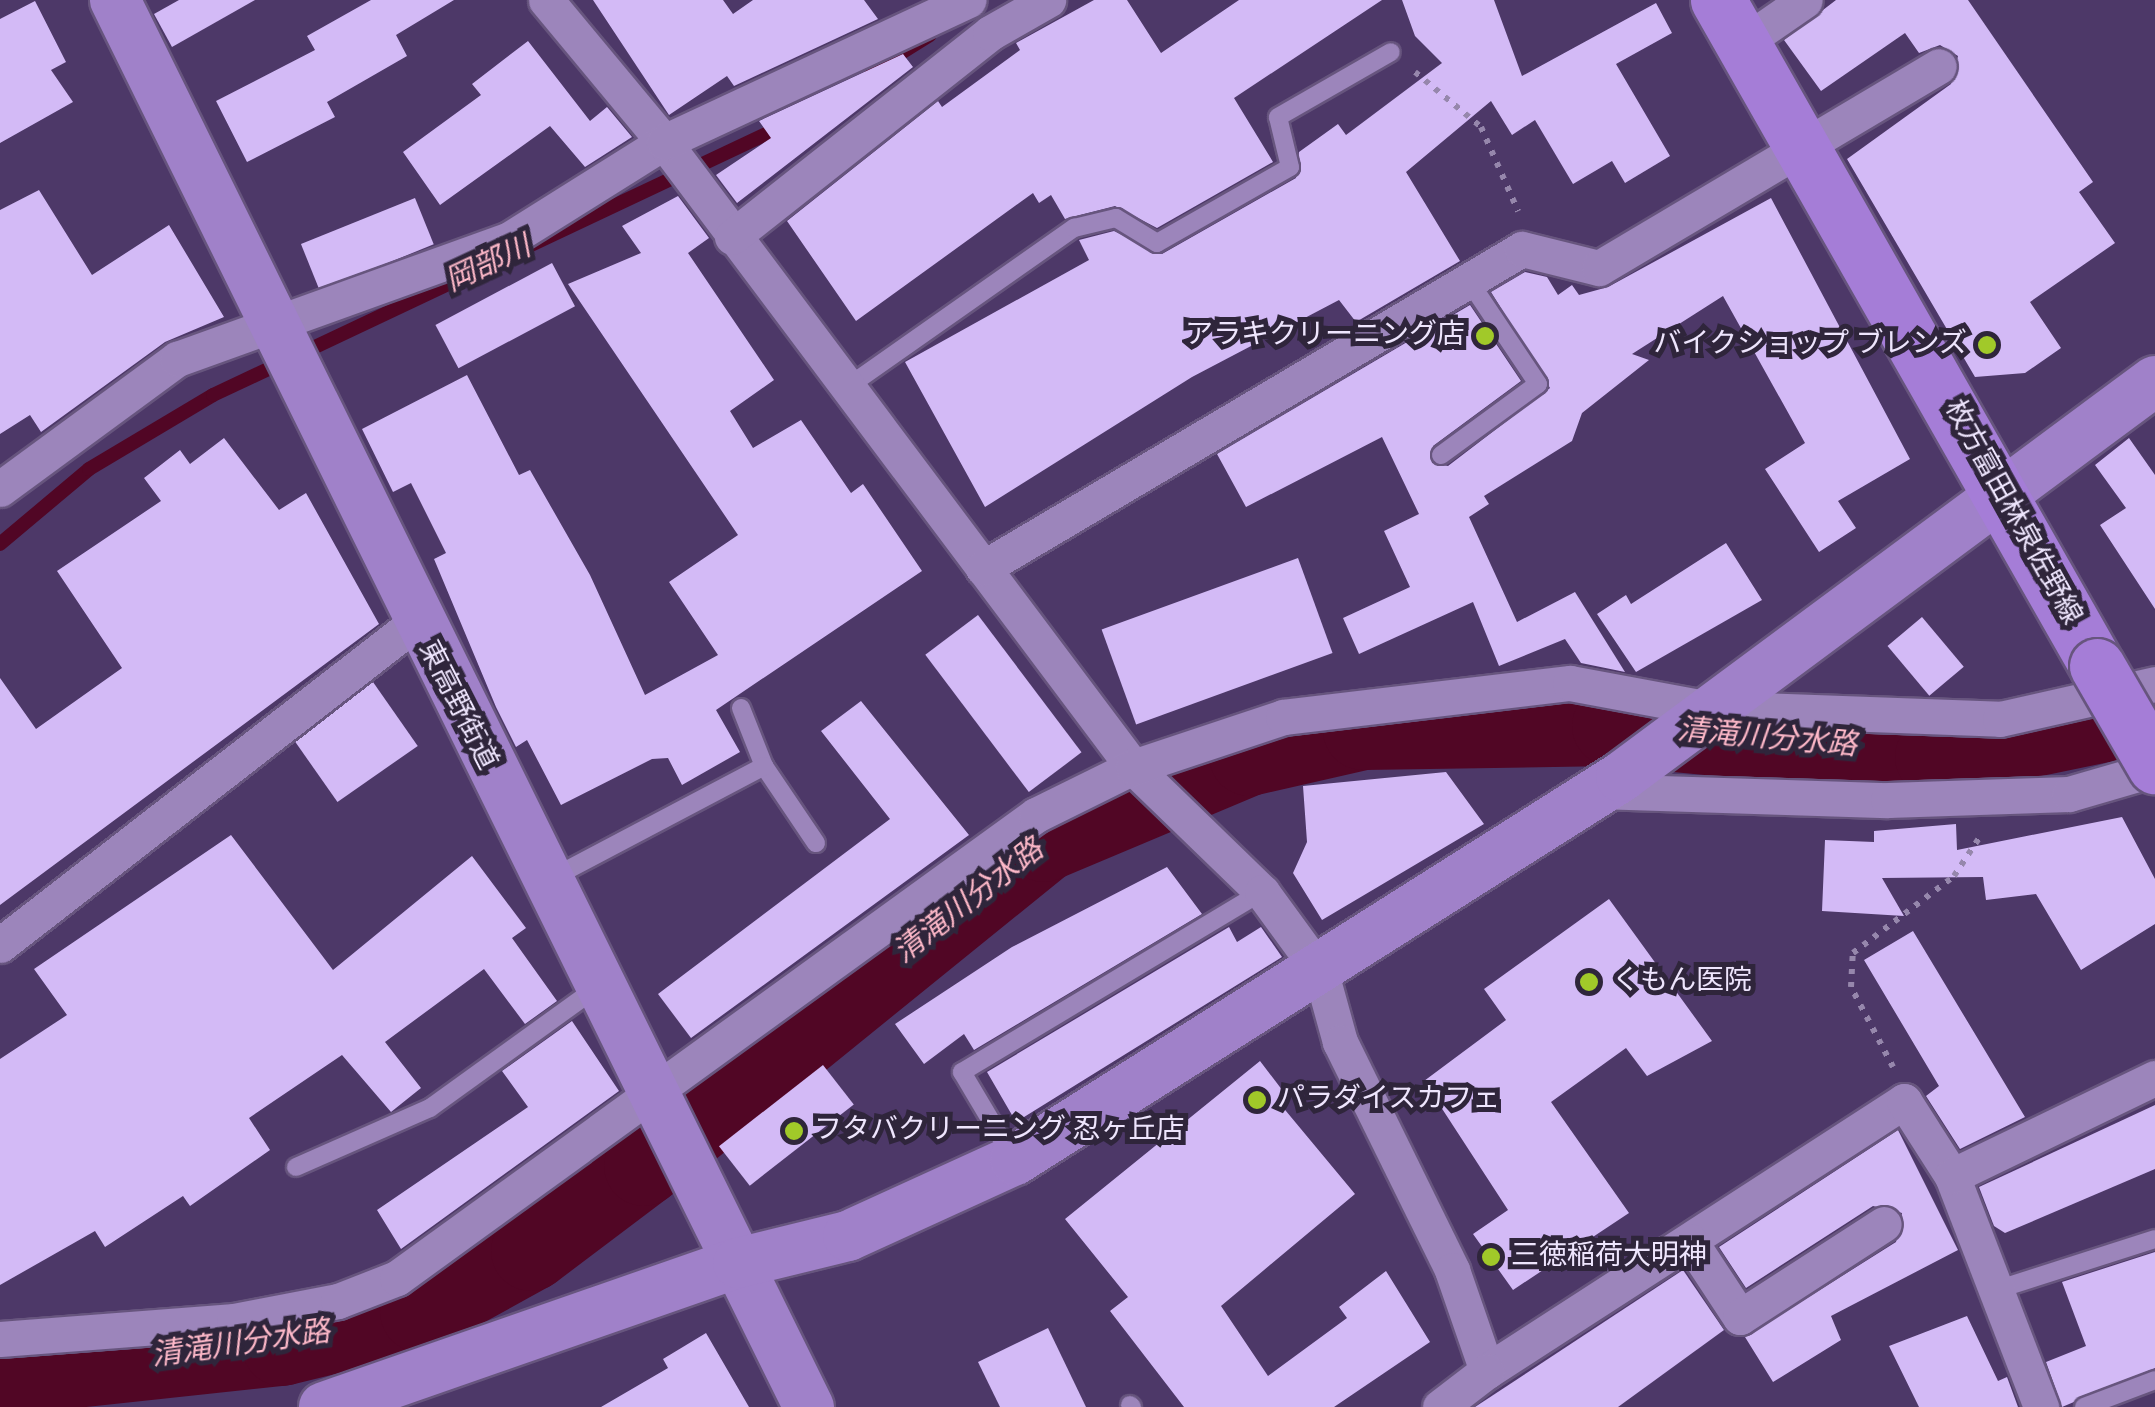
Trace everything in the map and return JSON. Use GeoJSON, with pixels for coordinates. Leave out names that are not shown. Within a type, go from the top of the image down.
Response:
{"type":"FeatureCollection","features":[{"type":"Feature","properties":{"kind":"main road","name":"枚方富田林泉佐野線"},"geometry":{"type":"LineString","coordinates":[[1730,22],[2005,492],[2096,666],[2155,768]]}},
{"type":"Feature","properties":{"kind":"street","name":"東高野街道"},"geometry":{"type":"LineString","coordinates":[[115,0],[415,623],[657,1097],[809,1407]]}},
{"type":"Feature","properties":{"kind":"street"},"geometry":{"type":"LineString","coordinates":[[546,0],[677,161],[1133,767],[1262,892],[1321,973],[1340,1042],[1452,1270],[1486,1386]]}},
{"type":"Feature","properties":{"kind":"street"},"geometry":{"type":"LineString","coordinates":[[0,489],[178,358],[282,348],[677,161],[968,0]]}},
{"type":"Feature","properties":{"kind":"street"},"geometry":{"type":"LineString","coordinates":[[732,237],[990,34],[1048,0]]}},
{"type":"Feature","properties":{"kind":"street"},"geometry":{"type":"LineString","coordinates":[[1730,22],[1804,0]]}},
{"type":"Feature","properties":{"kind":"street"},"geometry":{"type":"LineString","coordinates":[[983,568],[1522,248],[1599,268],[1804,150],[1939,66]]}},
{"type":"Feature","properties":{"kind":"street"},"geometry":{"type":"LineString","coordinates":[[324,1407],[413,1394],[738,1263],[848,1236],[1015,1160],[1321,973],[1609,784],[1706,708],[2155,381]]}},
{"type":"Feature","properties":{"kind":"street"},"geometry":{"type":"LineString","coordinates":[[0,945],[415,623]]}},
{"type":"Feature","properties":{"kind":"street"},"geometry":{"type":"LineString","coordinates":[[0,1339],[234,1322],[338,1301],[441,1254],[1036,816],[1133,767],[1283,717],[1570,683],[1706,708],[2000,720],[2155,684]]}},
{"type":"Feature","properties":{"kind":"street"},"geometry":{"type":"LineString","coordinates":[[1609,784],[1999,796],[2069,794],[2155,768]]}},
{"type":"Feature","properties":{"kind":"street"},"geometry":{"type":"LineString","coordinates":[[1952,1176],[2155,1078]]}},
{"type":"Feature","properties":{"kind":"street"},"geometry":{"type":"LineString","coordinates":[[1440,1407],[1486,1386],[1690,1240],[1904,1102],[1952,1176],[2041,1407]]}},
{"type":"Feature","properties":{"kind":"street"},"geometry":{"type":"LineString","coordinates":[[1690,1240],[1740,1316],[1884,1224]]}},
{"type":"Feature","properties":{"kind":"lane"},"geometry":{"type":"LineString","coordinates":[[846,388],[1074,228],[1116,218],[1157,244],[1290,167],[1278,117],[1391,52]]}},
{"type":"Feature","properties":{"kind":"lane"},"geometry":{"type":"LineString","coordinates":[[1441,455],[1538,384],[1469,281]]}},
{"type":"Feature","properties":{"kind":"lane"},"geometry":{"type":"LineString","coordinates":[[741,708],[764,766],[816,843]]}},
{"type":"Feature","properties":{"kind":"lane"},"geometry":{"type":"LineString","coordinates":[[546,881],[764,766]]}},
{"type":"Feature","properties":{"kind":"lane"},"geometry":{"type":"LineString","coordinates":[[1015,1160],[962,1072],[1262,892]]}},
{"type":"Feature","properties":{"kind":"lane"},"geometry":{"type":"LineString","coordinates":[[296,1167],[430,1108],[600,985]]}},
{"type":"Feature","properties":{"kind":"lane"},"geometry":{"type":"LineString","coordinates":[[1996,1290],[2155,1239]]}},
{"type":"Feature","properties":{"kind":"lane"},"geometry":{"type":"LineString","coordinates":[[2084,1407],[2155,1380]]}},
{"type":"Feature","properties":{"kind":"path"},"geometry":{"type":"LineString","coordinates":[[1391,52],[1481,128],[1536,252]]}},
{"type":"Feature","properties":{"kind":"path"},"geometry":{"type":"LineString","coordinates":[[1904,1102],[1851,987],[1853,953],[1954,876],[1999,796]]}},
{"type":"Feature","properties":{"kind":"building"},"geometry":{"type":"Polygon","coordinates":[[[179,0],[255,0],[172,47],[154,14],[179,0]]]}},
{"type":"Feature","properties":{"kind":"building"},"geometry":{"type":"Polygon","coordinates":[[[371,0],[454,0],[396,35],[407,56],[327,102],[335,117],[247,162],[216,101],[315,50],[307,36],[371,0]]]}},
{"type":"Feature","properties":{"kind":"building"},"geometry":{"type":"Polygon","coordinates":[[[593,0],[723,0],[733,14],[753,0],[864,0],[878,19],[734,86],[727,76],[669,115],[593,0]]]}},
{"type":"Feature","properties":{"kind":"building"},"geometry":{"type":"Polygon","coordinates":[[[1094,0],[1127,0],[1161,53],[1239,0],[1382,0],[1234,98],[1273,162],[1157,228],[1115,206],[1065,219],[1051,195],[1039,203],[1033,193],[856,321],[787,221],[938,101],[942,107],[1020,50],[1016,43],[1094,0]]]}},
{"type":"Feature","properties":{"kind":"building"},"geometry":{"type":"Polygon","coordinates":[[[1402,0],[1494,0],[1522,76],[1656,3],[1672,33],[1616,64],[1670,156],[1625,183],[1612,161],[1573,184],[1535,120],[1512,135],[1491,101],[1406,172],[1460,261],[1356,322],[1339,300],[1192,377],[985,507],[905,362],[1089,260],[1079,240],[1114,231],[1162,254],[1296,178],[1299,152],[1338,124],[1346,135],[1442,63],[1415,36],[1402,0]]]}},
{"type":"Feature","properties":{"kind":"building"},"geometry":{"type":"Polygon","coordinates":[[[1836,0],[1968,0],[2093,182],[2079,192],[2115,243],[2030,302],[2061,348],[2025,373],[1975,377],[1847,159],[1951,84],[1958,56],[1940,45],[1919,53],[1905,33],[1821,91],[1784,40],[1836,0]]]}},
{"type":"Feature","properties":{"kind":"building"},"geometry":{"type":"Polygon","coordinates":[[[35,1],[66,62],[51,70],[73,102],[0,143],[0,19],[35,1]]]}},
{"type":"Feature","properties":{"kind":"building"},"geometry":{"type":"Polygon","coordinates":[[[528,41],[590,121],[607,107],[632,137],[585,167],[550,126],[440,205],[403,152],[481,95],[472,84],[528,41]]]}},
{"type":"Feature","properties":{"kind":"building"},"geometry":{"type":"Polygon","coordinates":[[[903,54],[913,67],[737,203],[716,175],[771,138],[759,121],[903,54]]]}},
{"type":"Feature","properties":{"kind":"building"},"geometry":{"type":"Polygon","coordinates":[[[39,190],[92,275],[169,225],[224,317],[165,342],[41,432],[30,415],[0,434],[0,210],[39,190]]]}},
{"type":"Feature","properties":{"kind":"building"},"geometry":{"type":"Polygon","coordinates":[[[678,196],[709,238],[688,253],[774,380],[730,411],[753,448],[801,420],[851,493],[863,484],[922,571],[716,710],[740,752],[682,785],[668,758],[652,759],[561,805],[527,740],[516,747],[496,707],[434,559],[446,553],[411,483],[393,492],[362,429],[467,375],[519,475],[530,470],[590,575],[645,695],[718,655],[669,582],[738,535],[568,284],[641,253],[622,226],[678,196]]]}},
{"type":"Feature","properties":{"kind":"building"},"geometry":{"type":"Polygon","coordinates":[[[415,198],[434,244],[320,290],[301,244],[415,198]]]}},
{"type":"Feature","properties":{"kind":"building"},"geometry":{"type":"Polygon","coordinates":[[[1771,198],[1910,459],[1838,501],[1856,528],[1819,552],[1765,469],[1805,443],[1723,296],[1632,354],[1649,360],[1582,413],[1572,441],[1484,496],[1489,504],[1469,517],[1517,622],[1575,592],[1625,672],[1581,663],[1565,639],[1499,666],[1473,602],[1359,654],[1343,618],[1410,587],[1384,531],[1419,514],[1382,437],[1246,507],[1217,454],[1470,305],[1521,381],[1433,446],[1432,463],[1448,466],[1550,388],[1491,292],[1525,272],[1547,277],[1558,295],[1572,285],[1579,295],[1608,287],[1771,198]]]}},
{"type":"Feature","properties":{"kind":"building"},"geometry":{"type":"Polygon","coordinates":[[[552,263],[575,306],[458,368],[435,325],[552,263]]]}},
{"type":"Feature","properties":{"kind":"building"},"geometry":{"type":"Polygon","coordinates":[[[224,438],[279,510],[306,493],[379,624],[0,905],[0,678],[36,729],[122,668],[57,571],[161,501],[144,478],[180,450],[190,464],[224,438]]]}},
{"type":"Feature","properties":{"kind":"building"},"geometry":{"type":"Polygon","coordinates":[[[2129,438],[2155,475],[2155,609],[2100,525],[2126,508],[2095,465],[2129,438]]]}},
{"type":"Feature","properties":{"kind":"building"},"geometry":{"type":"Polygon","coordinates":[[[1726,543],[1762,600],[1636,672],[1597,614],[1626,595],[1631,604],[1726,543]]]}},
{"type":"Feature","properties":{"kind":"building"},"geometry":{"type":"Polygon","coordinates":[[[1298,558],[1333,653],[1136,724],[1102,629],[1298,558]]]}},
{"type":"Feature","properties":{"kind":"building"},"geometry":{"type":"Polygon","coordinates":[[[978,615],[1082,752],[1029,792],[925,655],[978,615]]]}},
{"type":"Feature","properties":{"kind":"building"},"geometry":{"type":"Polygon","coordinates":[[[1922,617],[1964,667],[1929,696],[1888,646],[1922,617]]]}},
{"type":"Feature","properties":{"kind":"building"},"geometry":{"type":"Polygon","coordinates":[[[373,682],[418,746],[337,802],[293,738],[373,682]]]}},
{"type":"Feature","properties":{"kind":"building"},"geometry":{"type":"Polygon","coordinates":[[[861,701],[969,835],[691,1038],[658,994],[890,819],[821,731],[861,701]]]}},
{"type":"Feature","properties":{"kind":"building"},"geometry":{"type":"Polygon","coordinates":[[[1446,772],[1484,824],[1322,920],[1293,873],[1307,842],[1303,786],[1446,772]]]}},
{"type":"Feature","properties":{"kind":"building"},"geometry":{"type":"Polygon","coordinates":[[[2122,817],[2155,879],[2155,924],[2081,970],[2036,894],[1986,900],[1983,877],[1882,878],[1904,916],[1822,911],[1825,840],[1874,842],[1874,831],[1956,824],[1957,850],[2122,817]]]}},
{"type":"Feature","properties":{"kind":"building"},"geometry":{"type":"Polygon","coordinates":[[[231,835],[333,970],[472,856],[526,928],[512,938],[557,1001],[525,1024],[484,969],[385,1042],[421,1088],[391,1112],[342,1055],[249,1118],[270,1150],[190,1206],[183,1196],[105,1247],[95,1231],[0,1285],[0,1059],[67,1015],[34,969],[231,835]]]}},
{"type":"Feature","properties":{"kind":"building"},"geometry":{"type":"Polygon","coordinates":[[[1167,867],[1202,914],[974,1050],[964,1034],[924,1064],[895,1024],[1012,947],[1167,867]]]}},
{"type":"Feature","properties":{"kind":"building"},"geometry":{"type":"Polygon","coordinates":[[[1609,899],[1712,1041],[1647,1076],[1626,1048],[1551,1102],[1629,1213],[1513,1290],[1473,1234],[1508,1210],[1424,1081],[1506,1020],[1484,989],[1609,899]]]}},
{"type":"Feature","properties":{"kind":"building"},"geometry":{"type":"Polygon","coordinates":[[[1229,927],[1237,942],[1261,927],[1282,957],[1016,1122],[987,1072],[1229,927]]]}},
{"type":"Feature","properties":{"kind":"building"},"geometry":{"type":"Polygon","coordinates":[[[1913,931],[2025,1117],[1960,1149],[1926,1096],[1939,1086],[1864,960],[1913,931]]]}},
{"type":"Feature","properties":{"kind":"building"},"geometry":{"type":"Polygon","coordinates":[[[572,1021],[619,1091],[401,1249],[377,1210],[528,1107],[502,1071],[572,1021]]]}},
{"type":"Feature","properties":{"kind":"building"},"geometry":{"type":"Polygon","coordinates":[[[1260,1061],[1289,1099],[1281,1105],[1355,1194],[1221,1306],[1268,1376],[1347,1318],[1339,1307],[1386,1271],[1430,1342],[1334,1407],[1184,1407],[1110,1311],[1128,1297],[1065,1219],[1260,1061]]]}},
{"type":"Feature","properties":{"kind":"building"},"geometry":{"type":"Polygon","coordinates":[[[823,1065],[854,1104],[750,1186],[719,1146],[823,1065]]]}},
{"type":"Feature","properties":{"kind":"building"},"geometry":{"type":"Polygon","coordinates":[[[2155,1105],[2155,1169],[2005,1233],[1994,1226],[1979,1187],[2155,1105]]]}},
{"type":"Feature","properties":{"kind":"building"},"geometry":{"type":"Polygon","coordinates":[[[1898,1130],[1958,1250],[1831,1316],[1841,1340],[1773,1382],[1745,1337],[1896,1242],[1902,1213],[1873,1206],[1746,1288],[1719,1247],[1898,1130]]]}},
{"type":"Feature","properties":{"kind":"building"},"geometry":{"type":"Polygon","coordinates":[[[2155,1252],[2155,1368],[2062,1407],[2046,1362],[2086,1346],[2062,1282],[2155,1252]]]}},
{"type":"Feature","properties":{"kind":"building"},"geometry":{"type":"Polygon","coordinates":[[[1683,1270],[1724,1330],[1618,1407],[1475,1407],[1683,1270]]]}},
{"type":"Feature","properties":{"kind":"building"},"geometry":{"type":"Polygon","coordinates":[[[1967,1316],[1998,1381],[2007,1377],[2018,1407],[1919,1407],[1889,1346],[1967,1316]]]}},
{"type":"Feature","properties":{"kind":"building"},"geometry":{"type":"Polygon","coordinates":[[[1048,1328],[1086,1407],[1000,1407],[978,1362],[1048,1328]]]}},
{"type":"Feature","properties":{"kind":"building"},"geometry":{"type":"Polygon","coordinates":[[[706,1333],[749,1407],[601,1407],[668,1368],[663,1359],[706,1333]]]}},
{"type":"Feature","properties":{"kind":"waterway","name":"岡部川"},"geometry":{"type":"LineString","coordinates":[[872,71],[930,35]]}},
{"type":"Feature","properties":{"kind":"waterway","name":"岡部川"},"geometry":{"type":"LineString","coordinates":[[0,544],[89,469],[213,395],[781,127]]}},
{"type":"Feature","properties":{"kind":"waterway","name":"清滝川分水路"},"geometry":{"type":"LineString","coordinates":[[0,1376],[282,1346],[420,1312],[531,1251],[644,1166],[1044,842],[1249,756],[1363,730],[1612,726],[1935,757],[2155,712]]}},
{"type":"Feature","properties":{"kind":"place","name":"アラキクリーニング店"},"geometry":{"type":"Point","coordinates":[1485,336]}},
{"type":"Feature","properties":{"kind":"place","name":"バイクショップ ブレンズ"},"geometry":{"type":"Point","coordinates":[1987,345]}},
{"type":"Feature","properties":{"kind":"place","name":"くもん医院"},"geometry":{"type":"Point","coordinates":[1589,982]}},
{"type":"Feature","properties":{"kind":"place","name":"パラダイスカフェ"},"geometry":{"type":"Point","coordinates":[1257,1100]}},
{"type":"Feature","properties":{"kind":"place","name":"フタバクリーニング 忍ヶ丘店"},"geometry":{"type":"Point","coordinates":[794,1131]}},
{"type":"Feature","properties":{"kind":"place","name":"三徳稲荷大明神"},"geometry":{"type":"Point","coordinates":[1491,1257]}}]}
